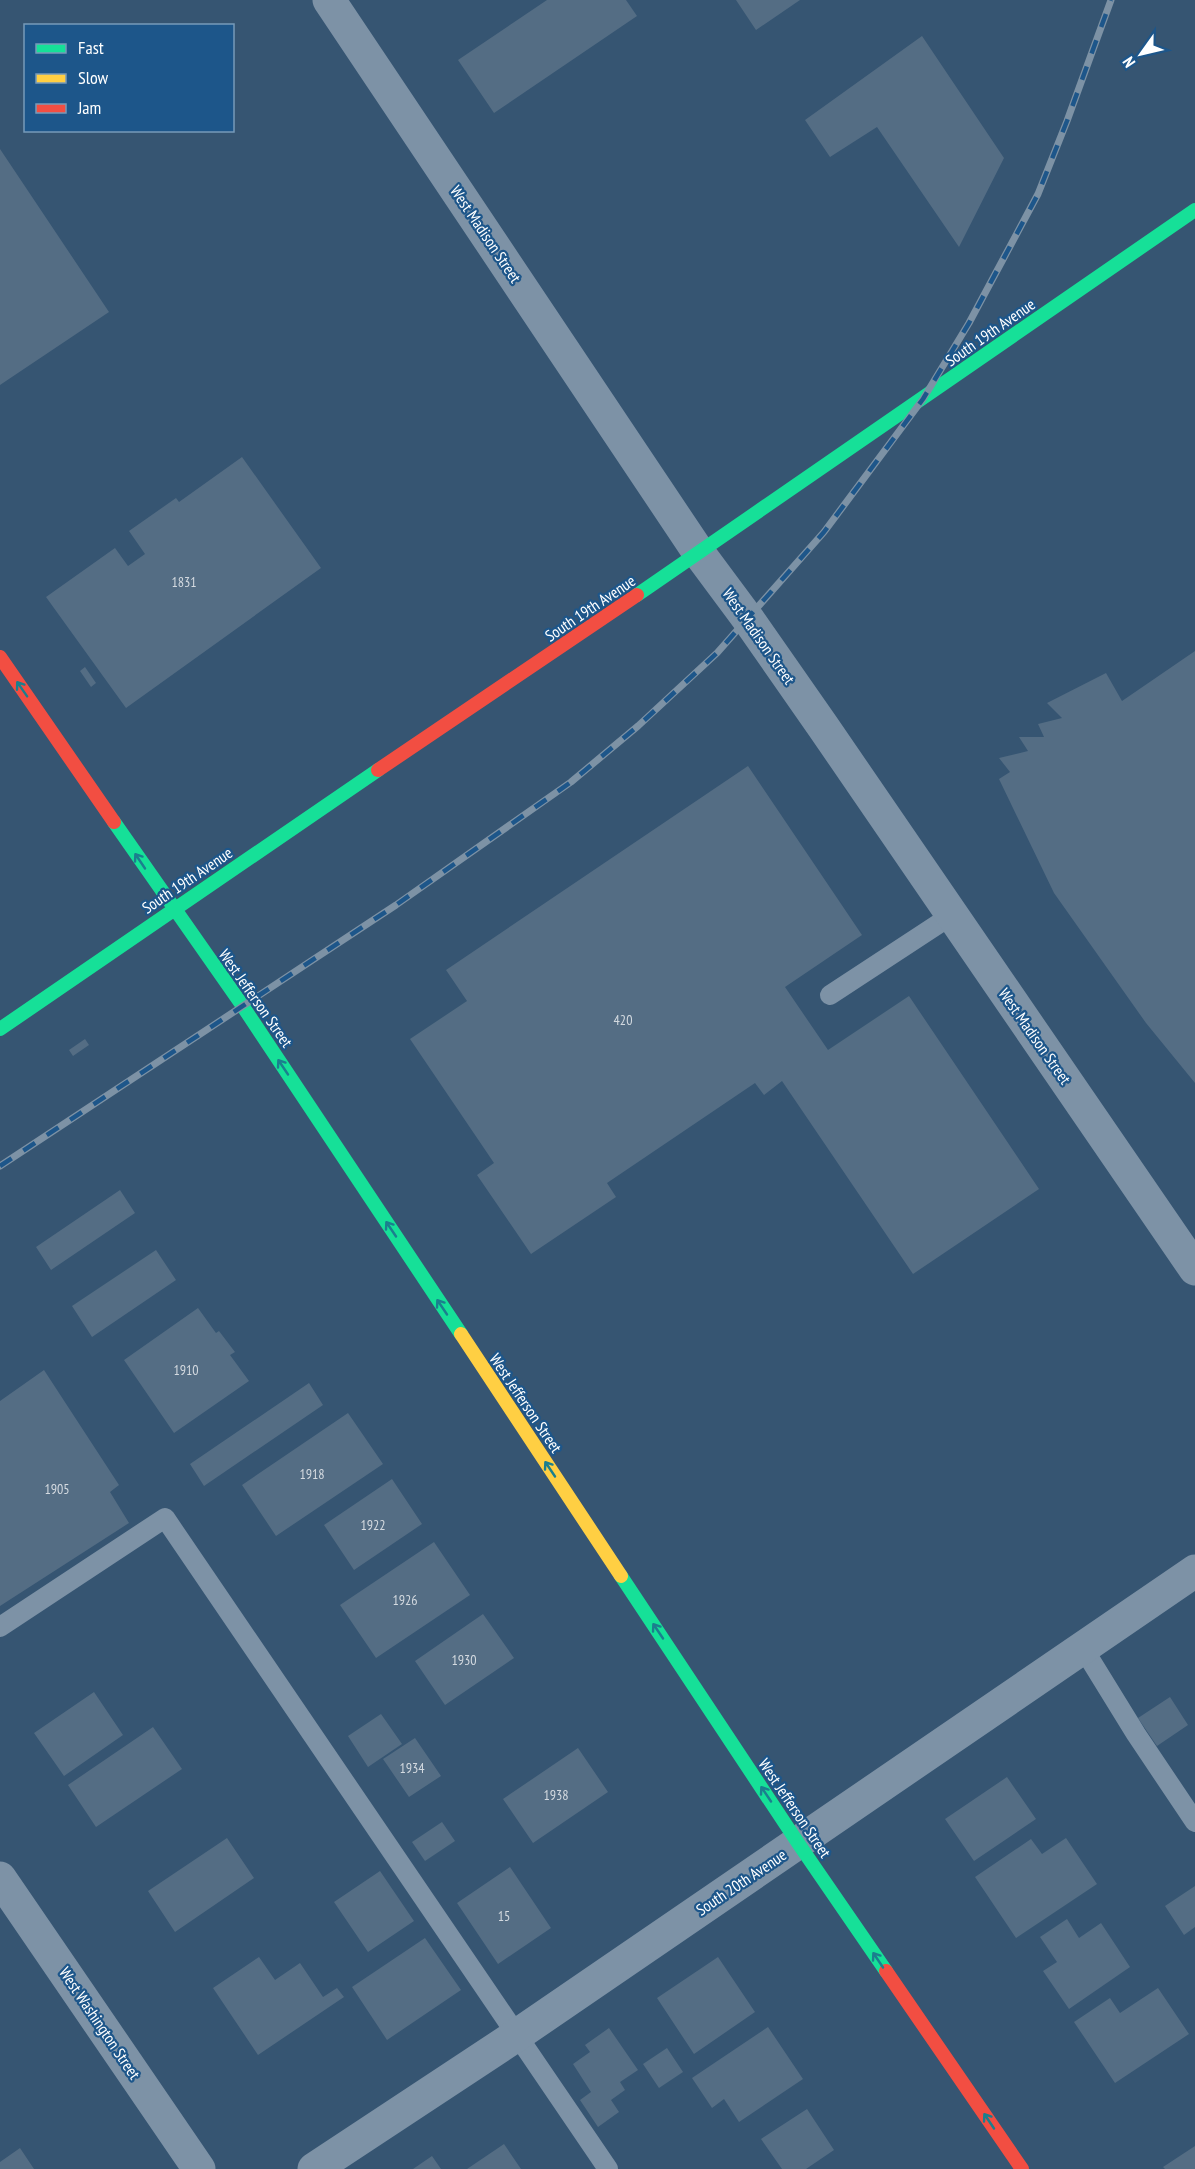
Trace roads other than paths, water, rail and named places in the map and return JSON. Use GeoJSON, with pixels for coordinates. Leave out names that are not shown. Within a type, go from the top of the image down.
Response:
{"type":"FeatureCollection","features":[{"type":"Feature","properties":{"kind":"main road","name":"South 19th Avenue"},"geometry":{"type":"LineString","coordinates":[[0,1029],[173,909],[699,554],[1195,210]]}},
{"type":"Feature","properties":{"kind":"main road","name":"West Jefferson Street"},"geometry":{"type":"LineString","coordinates":[[0,657],[173,909],[242,1005],[798,1843],[1022,2169]]}},
{"type":"Feature","properties":{"kind":"street","name":"West Madison Street"},"geometry":{"type":"LineString","coordinates":[[329,0],[699,554],[760,637],[1195,1269]]}},
{"type":"Feature","properties":{"kind":"street","name":"South 20th Avenue"},"geometry":{"type":"LineString","coordinates":[[314,2169],[517,2035],[1195,1571]]}},
{"type":"Feature","properties":{"kind":"street","name":"West Washington Street"},"geometry":{"type":"LineString","coordinates":[[0,1878],[199,2169]]}},
{"type":"Feature","properties":{"kind":"lane"},"geometry":{"type":"LineString","coordinates":[[830,995],[952,915]]}},
{"type":"Feature","properties":{"kind":"lane"},"geometry":{"type":"LineString","coordinates":[[0,1627],[165,1518],[609,2169]]}},
{"type":"Feature","properties":{"kind":"lane"},"geometry":{"type":"LineString","coordinates":[[1083,1648],[1136,1734],[1195,1822]]}},
{"type":"Feature","properties":{"kind":"railway"},"geometry":{"type":"LineString","coordinates":[[0,1166],[396,905],[571,782],[638,726],[717,653],[824,532],[923,399],[969,323],[1038,194],[1111,0]]}}]}
